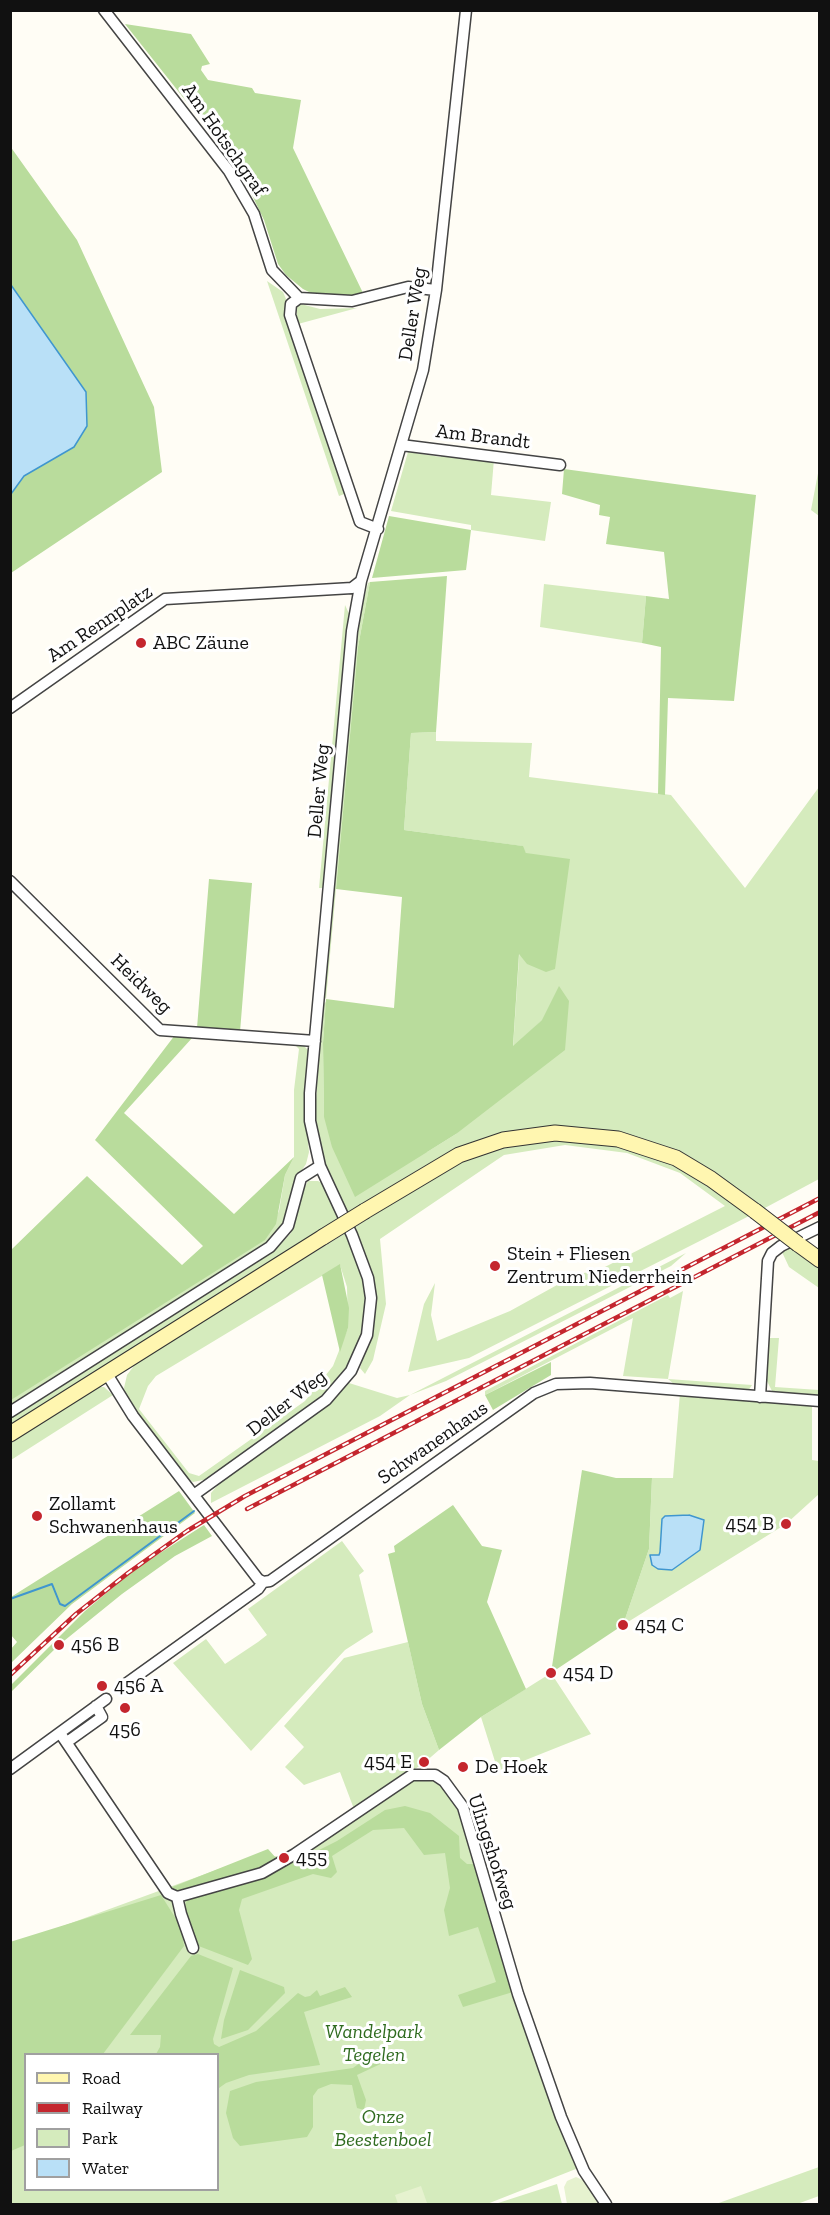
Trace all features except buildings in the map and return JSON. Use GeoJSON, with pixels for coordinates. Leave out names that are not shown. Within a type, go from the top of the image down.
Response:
{"type":"FeatureCollection","features":[{"type":"Feature","properties":{"kind":"main road"},"geometry":{"type":"LineString","coordinates":[[10,1434],[323,1237],[459,1155],[503,1140],[555,1133],[618,1138],[676,1158],[711,1179],[819,1260]]}},
{"type":"Feature","properties":{"kind":"street","name":"Am Hotschgraf"},"geometry":{"type":"LineString","coordinates":[[104,10],[229,171],[254,214],[272,270],[298,298]]}},
{"type":"Feature","properties":{"kind":"street","name":"Deller Weg"},"geometry":{"type":"LineString","coordinates":[[195,1494],[326,1400],[341,1385],[360,1355],[370,1318],[368,1278],[352,1235],[320,1166],[310,1120],[315,1041],[348,665],[361,581],[423,370],[436,290],[466,10]]}},
{"type":"Feature","properties":{"kind":"street"},"geometry":{"type":"LineString","coordinates":[[378,529],[360,522],[356,512],[290,315],[291,304],[298,298],[352,301],[408,287],[436,290]]}},
{"type":"Feature","properties":{"kind":"street","name":"Am Brandt"},"geometry":{"type":"LineString","coordinates":[[401,445],[560,465]]}},
{"type":"Feature","properties":{"kind":"street","name":"Am Rennplatz"},"geometry":{"type":"LineString","coordinates":[[10,708],[165,599],[352,588],[361,581]]}},
{"type":"Feature","properties":{"kind":"street","name":"Heidweg"},"geometry":{"type":"LineString","coordinates":[[10,881],[160,1030],[315,1041]]}},
{"type":"Feature","properties":{"kind":"street"},"geometry":{"type":"LineString","coordinates":[[10,1412],[270,1247],[288,1226],[301,1178],[320,1166]]}},
{"type":"Feature","properties":{"kind":"street"},"geometry":{"type":"LineString","coordinates":[[760,1397],[768,1261],[772,1253],[781,1246],[819,1227]]}},
{"type":"Feature","properties":{"kind":"street"},"geometry":{"type":"LineString","coordinates":[[107,1374],[133,1416],[258,1579],[263,1582]]}},
{"type":"Feature","properties":{"kind":"street","name":"Schwanenhaus"},"geometry":{"type":"LineString","coordinates":[[120,1688],[258,1589],[263,1582],[270,1581],[534,1393],[556,1384],[590,1383],[819,1401]]}},
{"type":"Feature","properties":{"kind":"street"},"geometry":{"type":"LineString","coordinates":[[10,1768],[63,1737],[102,1718],[96,1706],[106,1699]]}},
{"type":"Feature","properties":{"kind":"street"},"geometry":{"type":"LineString","coordinates":[[63,1737],[168,1893],[177,1897],[180,1914],[193,1948]]}},
{"type":"Feature","properties":{"kind":"street","name":"Ulingshofweg"},"geometry":{"type":"LineString","coordinates":[[177,1897],[262,1873],[295,1854],[412,1775],[435,1775],[444,1781],[463,1807],[518,1994],[561,2117],[584,2171],[606,2205]]}},
{"type":"Feature","properties":{"kind":"green space"},"geometry":{"type":"Polygon","coordinates":[[[125,24],[191,34],[210,64],[202,66],[201,70],[208,80],[252,88],[255,93],[301,100],[293,148],[363,293],[350,296],[313,294],[286,275],[278,264],[264,220],[239,168],[125,24]]]}},
{"type":"Feature","properties":{"kind":"green space"},"geometry":{"type":"Polygon","coordinates":[[[10,146],[77,240],[154,407],[162,472],[11,573],[11,494],[24,476],[74,447],[86,426],[86,392],[11,285],[10,146]]]}},
{"type":"Feature","properties":{"kind":"green space"},"geometry":{"type":"Polygon","coordinates":[[[267,281],[283,292],[286,299],[347,493],[339,496],[267,281]]]}},
{"type":"Feature","properties":{"kind":"green space"},"geometry":{"type":"Polygon","coordinates":[[[301,304],[320,309],[357,308],[298,324],[296,307],[301,304]]]}},
{"type":"Feature","properties":{"kind":"green space"},"geometry":{"type":"Polygon","coordinates":[[[408,452],[441,457],[442,452],[494,459],[491,495],[551,502],[545,541],[471,530],[471,525],[391,511],[408,452]]]}},
{"type":"Feature","properties":{"kind":"green space"},"geometry":{"type":"Polygon","coordinates":[[[819,468],[819,516],[811,510],[819,468]]]}},
{"type":"Feature","properties":{"kind":"green space"},"geometry":{"type":"Polygon","coordinates":[[[564,469],[756,495],[734,701],[668,698],[665,795],[658,794],[661,647],[642,643],[646,596],[669,599],[664,552],[606,544],[610,517],[599,515],[600,505],[562,494],[564,469]]]}},
{"type":"Feature","properties":{"kind":"green space"},"geometry":{"type":"Polygon","coordinates":[[[389,516],[471,530],[466,570],[372,578],[389,516]]]}},
{"type":"Feature","properties":{"kind":"green space"},"geometry":{"type":"Polygon","coordinates":[[[447,576],[436,732],[411,733],[404,830],[523,846],[526,853],[570,859],[555,969],[546,972],[527,964],[519,954],[513,1046],[542,1020],[559,986],[569,1001],[565,1050],[456,1134],[355,1197],[332,1147],[324,1117],[323,1043],[326,999],[394,1008],[402,897],[336,889],[358,647],[370,582],[447,576]]]}},
{"type":"Feature","properties":{"kind":"green space"},"geometry":{"type":"Polygon","coordinates":[[[370,582],[358,647],[326,999],[323,994],[352,671],[362,607],[370,582]]]}},
{"type":"Feature","properties":{"kind":"green space"},"geometry":{"type":"Polygon","coordinates":[[[544,584],[646,596],[642,643],[540,627],[544,584]]]}},
{"type":"Feature","properties":{"kind":"green space"},"geometry":{"type":"Polygon","coordinates":[[[345,605],[351,618],[325,888],[319,888],[345,605]]]}},
{"type":"Feature","properties":{"kind":"green space"},"geometry":{"type":"Polygon","coordinates":[[[436,732],[436,741],[532,743],[529,777],[671,795],[745,888],[819,787],[819,1179],[763,1209],[610,1132],[460,1149],[423,1167],[347,1213],[329,1177],[318,1145],[315,1117],[322,1005],[326,1002],[323,1043],[324,1117],[427,1152],[456,1134],[542,1020],[513,1048],[526,853],[522,846],[404,830],[411,733],[436,732]]]}},
{"type":"Feature","properties":{"kind":"green space"},"geometry":{"type":"Polygon","coordinates":[[[209,879],[252,883],[240,1032],[197,1028],[209,879]]]}},
{"type":"Feature","properties":{"kind":"green space"},"geometry":{"type":"Polygon","coordinates":[[[175,1035],[193,1037],[124,1113],[234,1214],[294,1157],[285,1175],[276,1224],[265,1240],[11,1400],[11,1250],[87,1176],[182,1265],[203,1246],[95,1140],[175,1035]]]}},
{"type":"Feature","properties":{"kind":"green space"},"geometry":{"type":"Polygon","coordinates":[[[295,1045],[304,1046],[310,1052],[306,1121],[309,1152],[306,1164],[296,1179],[286,1221],[270,1242],[11,1408],[11,1400],[20,1393],[265,1239],[279,1211],[285,1175],[294,1157],[294,1090],[299,1049],[295,1045]]]}},
{"type":"Feature","properties":{"kind":"green space"},"geometry":{"type":"Polygon","coordinates":[[[534,1139],[627,1146],[690,1171],[753,1214],[469,1358],[408,1372],[424,1304],[435,1283],[431,1315],[437,1341],[510,1311],[577,1274],[597,1271],[725,1206],[680,1173],[627,1153],[565,1145],[504,1155],[380,1239],[386,1304],[373,1360],[365,1374],[360,1368],[374,1326],[375,1301],[368,1261],[354,1228],[426,1179],[467,1157],[534,1139]]]}},
{"type":"Feature","properties":{"kind":"green space"},"geometry":{"type":"Polygon","coordinates":[[[308,1181],[318,1181],[324,1184],[340,1218],[274,1263],[11,1428],[11,1418],[278,1247],[291,1233],[300,1196],[308,1181]]]}},
{"type":"Feature","properties":{"kind":"green space"},"geometry":{"type":"Polygon","coordinates":[[[347,1232],[363,1273],[366,1294],[363,1330],[345,1372],[310,1408],[208,1479],[193,1482],[184,1476],[126,1398],[124,1388],[127,1375],[136,1363],[347,1232]],[[340,1265],[156,1376],[148,1386],[139,1409],[189,1473],[199,1476],[305,1401],[333,1366],[348,1328],[347,1287],[340,1265]]]}},
{"type":"Feature","properties":{"kind":"green space"},"geometry":{"type":"Polygon","coordinates":[[[793,1245],[819,1264],[819,1288],[789,1267],[782,1252],[793,1245]]]}},
{"type":"Feature","properties":{"kind":"green space"},"geometry":{"type":"Polygon","coordinates":[[[686,1253],[671,1266],[446,1381],[410,1395],[686,1253]]]}},
{"type":"Feature","properties":{"kind":"green space"},"geometry":{"type":"Polygon","coordinates":[[[340,1264],[349,1308],[348,1328],[340,1352],[322,1275],[340,1264]]]}},
{"type":"Feature","properties":{"kind":"green space"},"geometry":{"type":"Polygon","coordinates":[[[683,1291],[668,1379],[623,1376],[633,1318],[485,1395],[485,1391],[668,1295],[670,1298],[683,1291]]]}},
{"type":"Feature","properties":{"kind":"green space"},"geometry":{"type":"Polygon","coordinates":[[[769,1338],[779,1338],[775,1387],[819,1390],[819,1396],[773,1393],[766,1379],[769,1338]]]}},
{"type":"Feature","properties":{"kind":"green space"},"geometry":{"type":"Polygon","coordinates":[[[551,1362],[551,1375],[493,1410],[485,1395],[551,1362]]]}},
{"type":"Feature","properties":{"kind":"green space"},"geometry":{"type":"Polygon","coordinates":[[[668,1379],[752,1385],[748,1391],[674,1384],[668,1379]]]}},
{"type":"Feature","properties":{"kind":"green space"},"geometry":{"type":"Polygon","coordinates":[[[349,1383],[397,1398],[410,1395],[380,1416],[211,1503],[211,1493],[223,1479],[325,1407],[349,1383]]]}},
{"type":"Feature","properties":{"kind":"green space"},"geometry":{"type":"Polygon","coordinates":[[[98,1387],[104,1387],[113,1395],[11,1460],[11,1442],[98,1387]]]}},
{"type":"Feature","properties":{"kind":"green space"},"geometry":{"type":"Polygon","coordinates":[[[680,1393],[812,1404],[812,1460],[819,1461],[819,1494],[786,1524],[623,1625],[649,1549],[652,1478],[673,1478],[680,1393]],[[690,1515],[665,1516],[662,1519],[660,1552],[658,1555],[650,1555],[651,1562],[658,1569],[672,1570],[700,1550],[704,1520],[690,1515]]]}},
{"type":"Feature","properties":{"kind":"green space"},"geometry":{"type":"Polygon","coordinates":[[[582,1470],[616,1478],[652,1478],[649,1549],[623,1625],[551,1673],[582,1470]]]}},
{"type":"Feature","properties":{"kind":"green space"},"geometry":{"type":"Polygon","coordinates":[[[179,1491],[195,1513],[72,1604],[11,1663],[11,1649],[17,1642],[11,1635],[11,1597],[179,1491]]]}},
{"type":"Feature","properties":{"kind":"green space"},"geometry":{"type":"Polygon","coordinates":[[[453,1505],[482,1546],[502,1550],[487,1602],[526,1689],[481,1717],[439,1750],[422,1704],[388,1554],[395,1552],[394,1546],[453,1505]]]}},
{"type":"Feature","properties":{"kind":"green space"},"geometry":{"type":"Polygon","coordinates":[[[204,1525],[212,1536],[175,1556],[122,1594],[59,1645],[11,1692],[11,1685],[85,1611],[135,1569],[204,1525]]]}},
{"type":"Feature","properties":{"kind":"green space"},"geometry":{"type":"Polygon","coordinates":[[[342,1541],[364,1571],[359,1575],[373,1632],[345,1650],[251,1751],[173,1663],[206,1639],[225,1664],[258,1642],[267,1635],[248,1609],[342,1541]]]}},
{"type":"Feature","properties":{"kind":"green space"},"geometry":{"type":"Polygon","coordinates":[[[408,1642],[422,1704],[439,1750],[424,1763],[354,1809],[340,1772],[304,1785],[285,1767],[304,1747],[284,1726],[344,1658],[408,1642]]]}},
{"type":"Feature","properties":{"kind":"green space"},"geometry":{"type":"Polygon","coordinates":[[[551,1673],[591,1734],[498,1771],[481,1717],[551,1673]]]}},
{"type":"Feature","properties":{"kind":"green space","name":"Wandelpark Tegelen"},"geometry":{"type":"Polygon","coordinates":[[[419,1776],[436,1780],[453,1797],[461,1794],[558,2100],[586,2165],[487,2204],[11,2204],[11,1945],[249,1858],[292,1855],[419,1776]]]}},
{"type":"Feature","properties":{"kind":"green space"},"geometry":{"type":"Polygon","coordinates":[[[405,1806],[430,1813],[459,1836],[460,1858],[467,1864],[475,1864],[513,1992],[463,2007],[458,1995],[496,1982],[478,1927],[449,1936],[444,1910],[450,1888],[445,1853],[424,1855],[404,1828],[373,1830],[332,1856],[337,1872],[331,1878],[313,1874],[242,1899],[239,1910],[252,1959],[248,1965],[196,1945],[184,1913],[187,1899],[266,1875],[301,1854],[311,1854],[337,1841],[385,1810],[405,1806]]]}},
{"type":"Feature","properties":{"kind":"green space"},"geometry":{"type":"Polygon","coordinates":[[[268,1849],[277,1859],[260,1868],[178,1892],[170,1888],[268,1849]]]}},
{"type":"Feature","properties":{"kind":"green space"},"geometry":{"type":"Polygon","coordinates":[[[161,1895],[181,1927],[184,1946],[104,2053],[24,2053],[24,2145],[11,2151],[10,1942],[161,1895]]]}},
{"type":"Feature","properties":{"kind":"green space"},"geometry":{"type":"Polygon","coordinates":[[[198,1954],[233,1968],[213,2039],[214,2044],[219,2047],[256,2031],[298,1993],[305,1997],[317,1990],[320,1996],[345,1987],[352,1997],[304,2012],[320,2065],[249,2075],[226,2083],[219,2088],[219,2053],[157,2053],[160,2047],[161,2035],[130,2035],[191,1956],[198,1954]]]}},
{"type":"Feature","properties":{"kind":"green space"},"geometry":{"type":"Polygon","coordinates":[[[240,1970],[284,1987],[285,1993],[248,2030],[221,2039],[224,2020],[240,1970]]]}},
{"type":"Feature","properties":{"kind":"green space"},"geometry":{"type":"Polygon","coordinates":[[[377,2050],[386,2052],[389,2060],[357,2075],[366,2100],[364,2110],[357,2108],[352,2085],[331,2084],[318,2089],[313,2096],[313,2127],[307,2137],[240,2146],[233,2138],[226,2113],[230,2091],[256,2082],[353,2068],[377,2050]]]}},
{"type":"Feature","properties":{"kind":"green space"},"geometry":{"type":"Polygon","coordinates":[[[819,2167],[819,2196],[797,2204],[716,2204],[819,2167]]]}},
{"type":"Feature","properties":{"kind":"green space"},"geometry":{"type":"Polygon","coordinates":[[[576,2177],[585,2181],[601,2204],[567,2204],[564,2187],[567,2181],[576,2177]]]}},
{"type":"Feature","properties":{"kind":"green space"},"geometry":{"type":"Polygon","coordinates":[[[557,2184],[562,2204],[495,2204],[557,2184]]]}},
{"type":"Feature","properties":{"kind":"green space"},"geometry":{"type":"Polygon","coordinates":[[[421,2186],[427,2203],[398,2204],[395,2195],[421,2186]]]}},
{"type":"Feature","properties":{"kind":"water"},"geometry":{"type":"Polygon","coordinates":[[[11,285],[86,392],[87,426],[74,447],[24,476],[11,494],[11,285]]]}},
{"type":"Feature","properties":{"kind":"water"},"geometry":{"type":"Polygon","coordinates":[[[689,1515],[704,1520],[700,1550],[672,1570],[658,1569],[652,1565],[650,1555],[659,1555],[660,1552],[662,1519],[665,1516],[689,1515]]]}},
{"type":"Feature","properties":{"kind":"waterway"},"geometry":{"type":"LineString","coordinates":[[10,1599],[52,1584],[60,1604],[65,1606],[194,1511]]}},
{"type":"Feature","properties":{"kind":"railway"},"geometry":{"type":"LineString","coordinates":[[10,1675],[76,1614],[128,1573],[187,1531],[245,1496],[820,1198]]}},
{"type":"Feature","properties":{"kind":"railway"},"geometry":{"type":"LineString","coordinates":[[247,1509],[820,1212]]}},
{"type":"Feature","properties":{"kind":"place","name":"ABC Zäune"},"geometry":{"type":"Point","coordinates":[141,643]}},
{"type":"Feature","properties":{"kind":"place","name":"Stein + Fliesen Zentrum Niederrhein"},"geometry":{"type":"Point","coordinates":[495,1266]}},
{"type":"Feature","properties":{"kind":"place","name":"Zollamt Schwanenhaus"},"geometry":{"type":"Point","coordinates":[37,1516]}},
{"type":"Feature","properties":{"kind":"place","name":"454 B"},"geometry":{"type":"Point","coordinates":[786,1524]}},
{"type":"Feature","properties":{"kind":"place","name":"454 C"},"geometry":{"type":"Point","coordinates":[623,1625]}},
{"type":"Feature","properties":{"kind":"place","name":"456 B"},"geometry":{"type":"Point","coordinates":[59,1645]}},
{"type":"Feature","properties":{"kind":"place","name":"454 D"},"geometry":{"type":"Point","coordinates":[551,1673]}},
{"type":"Feature","properties":{"kind":"place","name":"456 A"},"geometry":{"type":"Point","coordinates":[102,1686]}},
{"type":"Feature","properties":{"kind":"place","name":"456"},"geometry":{"type":"Point","coordinates":[125,1708]}},
{"type":"Feature","properties":{"kind":"place","name":"454 E"},"geometry":{"type":"Point","coordinates":[424,1762]}},
{"type":"Feature","properties":{"kind":"place","name":"De Hoek"},"geometry":{"type":"Point","coordinates":[463,1767]}},
{"type":"Feature","properties":{"kind":"place","name":"455"},"geometry":{"type":"Point","coordinates":[284,1858]}},
{"type":"Feature","properties":{"kind":"park label","name":"Onze Beestenboel"},"geometry":{"type":"Point","coordinates":[383,2128]}}]}
